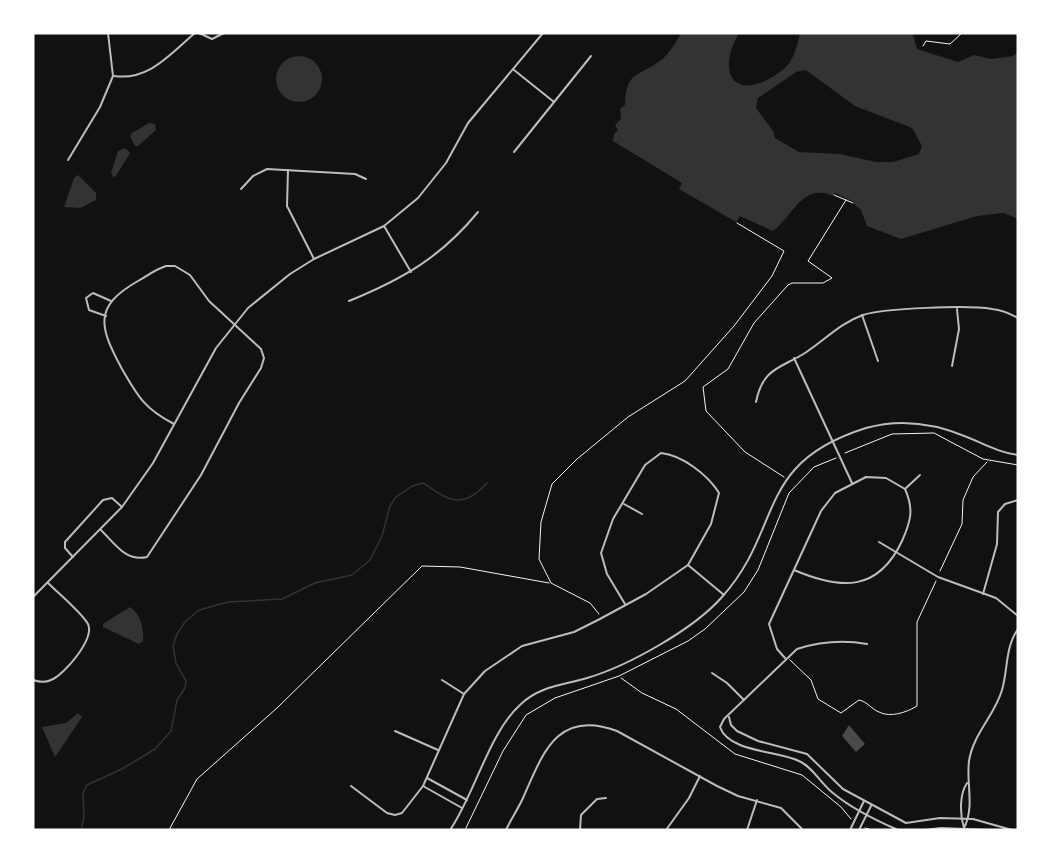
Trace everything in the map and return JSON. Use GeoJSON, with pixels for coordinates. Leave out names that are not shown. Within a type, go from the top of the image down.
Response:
{"type":"FeatureCollection","features":[{"type":"Feature","properties":{"kind":"street"},"geometry":{"type":"LineString","coordinates":[[68,160],[100,107],[113,76],[108,33]]}},
{"type":"Feature","properties":{"kind":"street"},"geometry":{"type":"LineString","coordinates":[[113,76],[133,78],[144,74],[197,33],[212,39],[224,33]]}},
{"type":"Feature","properties":{"kind":"street"},"geometry":{"type":"LineString","coordinates":[[33,597],[122,507],[153,463],[216,348],[235,324],[270,289],[314,259],[384,226],[433,183],[468,123],[543,33]]}},
{"type":"Feature","properties":{"kind":"street"},"geometry":{"type":"LineString","coordinates":[[514,152],[591,56]]}},
{"type":"Feature","properties":{"kind":"street"},"geometry":{"type":"LineString","coordinates":[[514,70],[554,103]]}},
{"type":"Feature","properties":{"kind":"street"},"geometry":{"type":"LineString","coordinates":[[288,170],[287,206],[314,259]]}},
{"type":"Feature","properties":{"kind":"street"},"geometry":{"type":"LineString","coordinates":[[241,189],[260,171],[288,170],[355,174],[366,179]]}},
{"type":"Feature","properties":{"kind":"street"},"geometry":{"type":"LineString","coordinates":[[349,302],[411,272],[446,248],[478,212]]}},
{"type":"Feature","properties":{"kind":"street"},"geometry":{"type":"LineString","coordinates":[[384,226],[411,272]]}},
{"type":"Feature","properties":{"kind":"street"},"geometry":{"type":"LineString","coordinates":[[101,530],[128,556],[138,559],[147,556],[154,549],[261,368],[264,358],[261,349],[209,301],[190,275],[175,266],[160,268],[114,296],[105,316],[105,334],[137,397],[156,415],[174,424]]}},
{"type":"Feature","properties":{"kind":"street"},"geometry":{"type":"LineString","coordinates":[[105,316],[89,310],[86,298],[97,293],[112,301]]}},
{"type":"Feature","properties":{"kind":"street"},"geometry":{"type":"LineString","coordinates":[[756,402],[759,385],[770,372],[828,333],[862,315],[885,310],[989,308],[1018,318]]}},
{"type":"Feature","properties":{"kind":"street"},"geometry":{"type":"LineString","coordinates":[[952,366],[959,329],[957,309]]}},
{"type":"Feature","properties":{"kind":"street"},"geometry":{"type":"LineString","coordinates":[[862,315],[878,361]]}},
{"type":"Feature","properties":{"kind":"street"},"geometry":{"type":"LineString","coordinates":[[794,358],[852,483]]}},
{"type":"Feature","properties":{"kind":"street"},"geometry":{"type":"LineString","coordinates":[[450,830],[499,733],[522,702],[555,685],[587,678],[610,669],[665,641],[705,614],[724,595],[748,560],[774,498],[786,479],[818,448],[833,440],[880,424],[915,423],[945,428],[998,450],[1018,455]]}},
{"type":"Feature","properties":{"kind":"street"},"geometry":{"type":"LineString","coordinates":[[351,786],[387,813],[395,815],[409,807],[423,786],[464,694],[485,671],[522,646],[574,632],[601,618],[646,594],[688,565],[711,524],[719,493],[713,483],[671,454],[661,453],[645,465],[624,504],[613,519],[601,553],[602,563],[625,604]]}},
{"type":"Feature","properties":{"kind":"street"},"geometry":{"type":"LineString","coordinates":[[905,489],[920,475]]}},
{"type":"Feature","properties":{"kind":"street"},"geometry":{"type":"LineString","coordinates":[[786,657],[777,649],[769,624],[820,511],[835,493],[866,477],[886,478],[905,489],[913,511],[896,553],[885,569],[874,578],[840,584],[819,581],[794,570]]}},
{"type":"Feature","properties":{"kind":"street"},"geometry":{"type":"LineString","coordinates":[[73,557],[65,548],[64,542],[96,508],[108,498],[122,507]]}},
{"type":"Feature","properties":{"kind":"street"},"geometry":{"type":"LineString","coordinates":[[983,594],[997,544],[998,512],[1005,504],[1018,500]]}},
{"type":"Feature","properties":{"kind":"street"},"geometry":{"type":"LineString","coordinates":[[624,504],[642,514]]}},
{"type":"Feature","properties":{"kind":"street"},"geometry":{"type":"LineString","coordinates":[[879,542],[938,577],[996,598],[1018,616]]}},
{"type":"Feature","properties":{"kind":"street"},"geometry":{"type":"LineString","coordinates":[[688,565],[724,595]]}},
{"type":"Feature","properties":{"kind":"street"},"geometry":{"type":"LineString","coordinates":[[33,680],[42,682],[53,680],[86,645],[89,636],[88,625],[48,582]]}},
{"type":"Feature","properties":{"kind":"street"},"geometry":{"type":"LineString","coordinates":[[964,828],[969,819],[970,792],[967,783],[971,748],[1002,692],[1008,654],[1013,636],[1018,629]]}},
{"type":"Feature","properties":{"kind":"street"},"geometry":{"type":"LineString","coordinates":[[867,644],[851,641],[812,644],[797,649],[786,657],[729,717],[724,719],[720,727],[723,734],[733,740],[765,753],[797,760],[859,811],[898,830]]}},
{"type":"Feature","properties":{"kind":"street"},"geometry":{"type":"LineString","coordinates":[[712,673],[727,683],[744,700]]}},
{"type":"Feature","properties":{"kind":"street"},"geometry":{"type":"LineString","coordinates":[[442,680],[464,694]]}},
{"type":"Feature","properties":{"kind":"street"},"geometry":{"type":"LineString","coordinates":[[729,717],[732,728],[742,735],[802,751],[843,789],[910,824],[940,818],[969,819],[1012,830]]}},
{"type":"Feature","properties":{"kind":"street"},"geometry":{"type":"LineString","coordinates":[[511,830],[506,829],[540,759],[552,740],[572,729],[608,728],[738,796],[782,808],[803,830]]}},
{"type":"Feature","properties":{"kind":"street"},"geometry":{"type":"LineString","coordinates":[[395,731],[438,750]]}},
{"type":"Feature","properties":{"kind":"street"},"geometry":{"type":"LineString","coordinates":[[807,767],[814,760]]}},
{"type":"Feature","properties":{"kind":"street"},"geometry":{"type":"LineString","coordinates":[[822,782],[828,775]]}},
{"type":"Feature","properties":{"kind":"street"},"geometry":{"type":"LineString","coordinates":[[666,830],[689,798],[700,777]]}},
{"type":"Feature","properties":{"kind":"street"},"geometry":{"type":"LineString","coordinates":[[426,778],[467,800]]}},
{"type":"Feature","properties":{"kind":"street"},"geometry":{"type":"LineString","coordinates":[[964,828],[961,819],[962,790],[967,783]]}},
{"type":"Feature","properties":{"kind":"street"},"geometry":{"type":"LineString","coordinates":[[423,786],[462,808]]}},
{"type":"Feature","properties":{"kind":"street"},"geometry":{"type":"LineString","coordinates":[[580,830],[581,815],[597,799],[606,798]]}},
{"type":"Feature","properties":{"kind":"street"},"geometry":{"type":"LineString","coordinates":[[747,830],[757,800]]}},
{"type":"Feature","properties":{"kind":"street"},"geometry":{"type":"LineString","coordinates":[[850,830],[864,801]]}},
{"type":"Feature","properties":{"kind":"street"},"geometry":{"type":"LineString","coordinates":[[859,830],[871,805]]}},
{"type":"Feature","properties":{"kind":"street"},"geometry":{"type":"LineString","coordinates":[[925,830],[964,828],[989,830]]}},
{"type":"Feature","properties":{"kind":"path"},"geometry":{"type":"LineString","coordinates":[[923,46],[926,41],[937,40],[950,44],[962,33]]}},
{"type":"Feature","properties":{"kind":"path"},"geometry":{"type":"LineString","coordinates":[[834,195],[853,203]]}},
{"type":"Feature","properties":{"kind":"path"},"geometry":{"type":"LineString","coordinates":[[796,487],[745,452],[706,411],[703,387],[728,369],[754,323],[788,285],[823,283],[832,278],[808,261],[846,200]]}},
{"type":"Feature","properties":{"kind":"path"},"geometry":{"type":"LineString","coordinates":[[551,583],[539,559],[541,522],[552,484],[577,459],[628,417],[685,381],[734,326],[782,259],[784,251],[779,246],[737,223]]}},
{"type":"Feature","properties":{"kind":"path"},"geometry":{"type":"LineString","coordinates":[[786,657],[811,680],[818,699],[841,713],[859,700],[868,702],[879,712],[890,714],[910,711],[917,706],[917,622],[962,524],[963,500],[966,492],[973,477],[988,460]]}},
{"type":"Feature","properties":{"kind":"path"},"geometry":{"type":"LineString","coordinates":[[169,830],[197,779],[277,708],[422,566],[460,567],[551,583],[590,603],[601,618]]}},
{"type":"Feature","properties":{"kind":"path"},"geometry":{"type":"LineString","coordinates":[[619,676],[642,693],[676,709],[735,754],[802,775],[854,821]]}},
{"type":"Feature","properties":{"kind":"path"},"geometry":{"type":"LineString","coordinates":[[861,825],[872,830]]}},
{"type":"Feature","properties":{"kind":"shaded area"},"geometry":{"type":"Polygon","coordinates":[[[681,33],[739,33],[729,58],[729,69],[732,78],[747,86],[774,76],[790,63],[800,33],[916,33],[913,35],[917,49],[958,62],[974,55],[991,59],[1013,56],[1018,52],[1018,219],[1004,213],[977,216],[901,239],[867,226],[861,210],[854,202],[835,193],[833,196],[822,193],[805,197],[773,231],[740,216],[736,222],[679,189],[682,183],[613,141],[614,134],[618,130],[615,125],[621,119],[620,109],[625,105],[631,80],[664,57],[681,33]],[[806,70],[796,72],[758,98],[756,108],[773,131],[775,138],[799,152],[840,154],[876,162],[893,162],[919,154],[922,146],[912,128],[855,106],[806,70]]]}},
{"type":"Feature","properties":{"kind":"shaded area"},"geometry":{"type":"Polygon","coordinates":[[[299,56],[315,63],[322,79],[315,95],[299,102],[283,95],[276,79],[283,63],[299,56]]]}},
{"type":"Feature","properties":{"kind":"shaded area"},"geometry":{"type":"Polygon","coordinates":[[[149,123],[155,124],[156,130],[138,146],[135,146],[130,136],[149,123]]]}},
{"type":"Feature","properties":{"kind":"shaded area"},"geometry":{"type":"Polygon","coordinates":[[[125,148],[130,153],[116,176],[113,177],[111,173],[118,151],[125,148]]]}},
{"type":"Feature","properties":{"kind":"shaded area"},"geometry":{"type":"Polygon","coordinates":[[[78,175],[96,193],[96,200],[80,208],[64,207],[74,178],[78,175]]]}},
{"type":"Feature","properties":{"kind":"shaded area"},"geometry":{"type":"Polygon","coordinates":[[[130,607],[137,614],[143,631],[143,641],[139,644],[103,627],[103,624],[130,607]]]}},
{"type":"Feature","properties":{"kind":"shaded area"},"geometry":{"type":"Polygon","coordinates":[[[78,713],[82,717],[55,757],[42,727],[66,723],[78,713]]]}},
{"type":"Feature","properties":{"kind":"building"},"geometry":{"type":"Polygon","coordinates":[[[849,725],[865,744],[856,752],[842,736],[849,725]]]}},
{"type":"Feature","properties":{"kind":"waterway"},"geometry":{"type":"LineString","coordinates":[[81,830],[84,817],[83,793],[87,785],[122,769],[155,749],[171,731],[177,700],[185,688],[186,681],[176,663],[173,646],[185,622],[199,610],[228,602],[282,599],[315,583],[352,575],[370,560],[382,536],[390,506],[396,497],[412,486],[423,483],[448,498],[462,500],[478,492],[487,483]]}}]}
